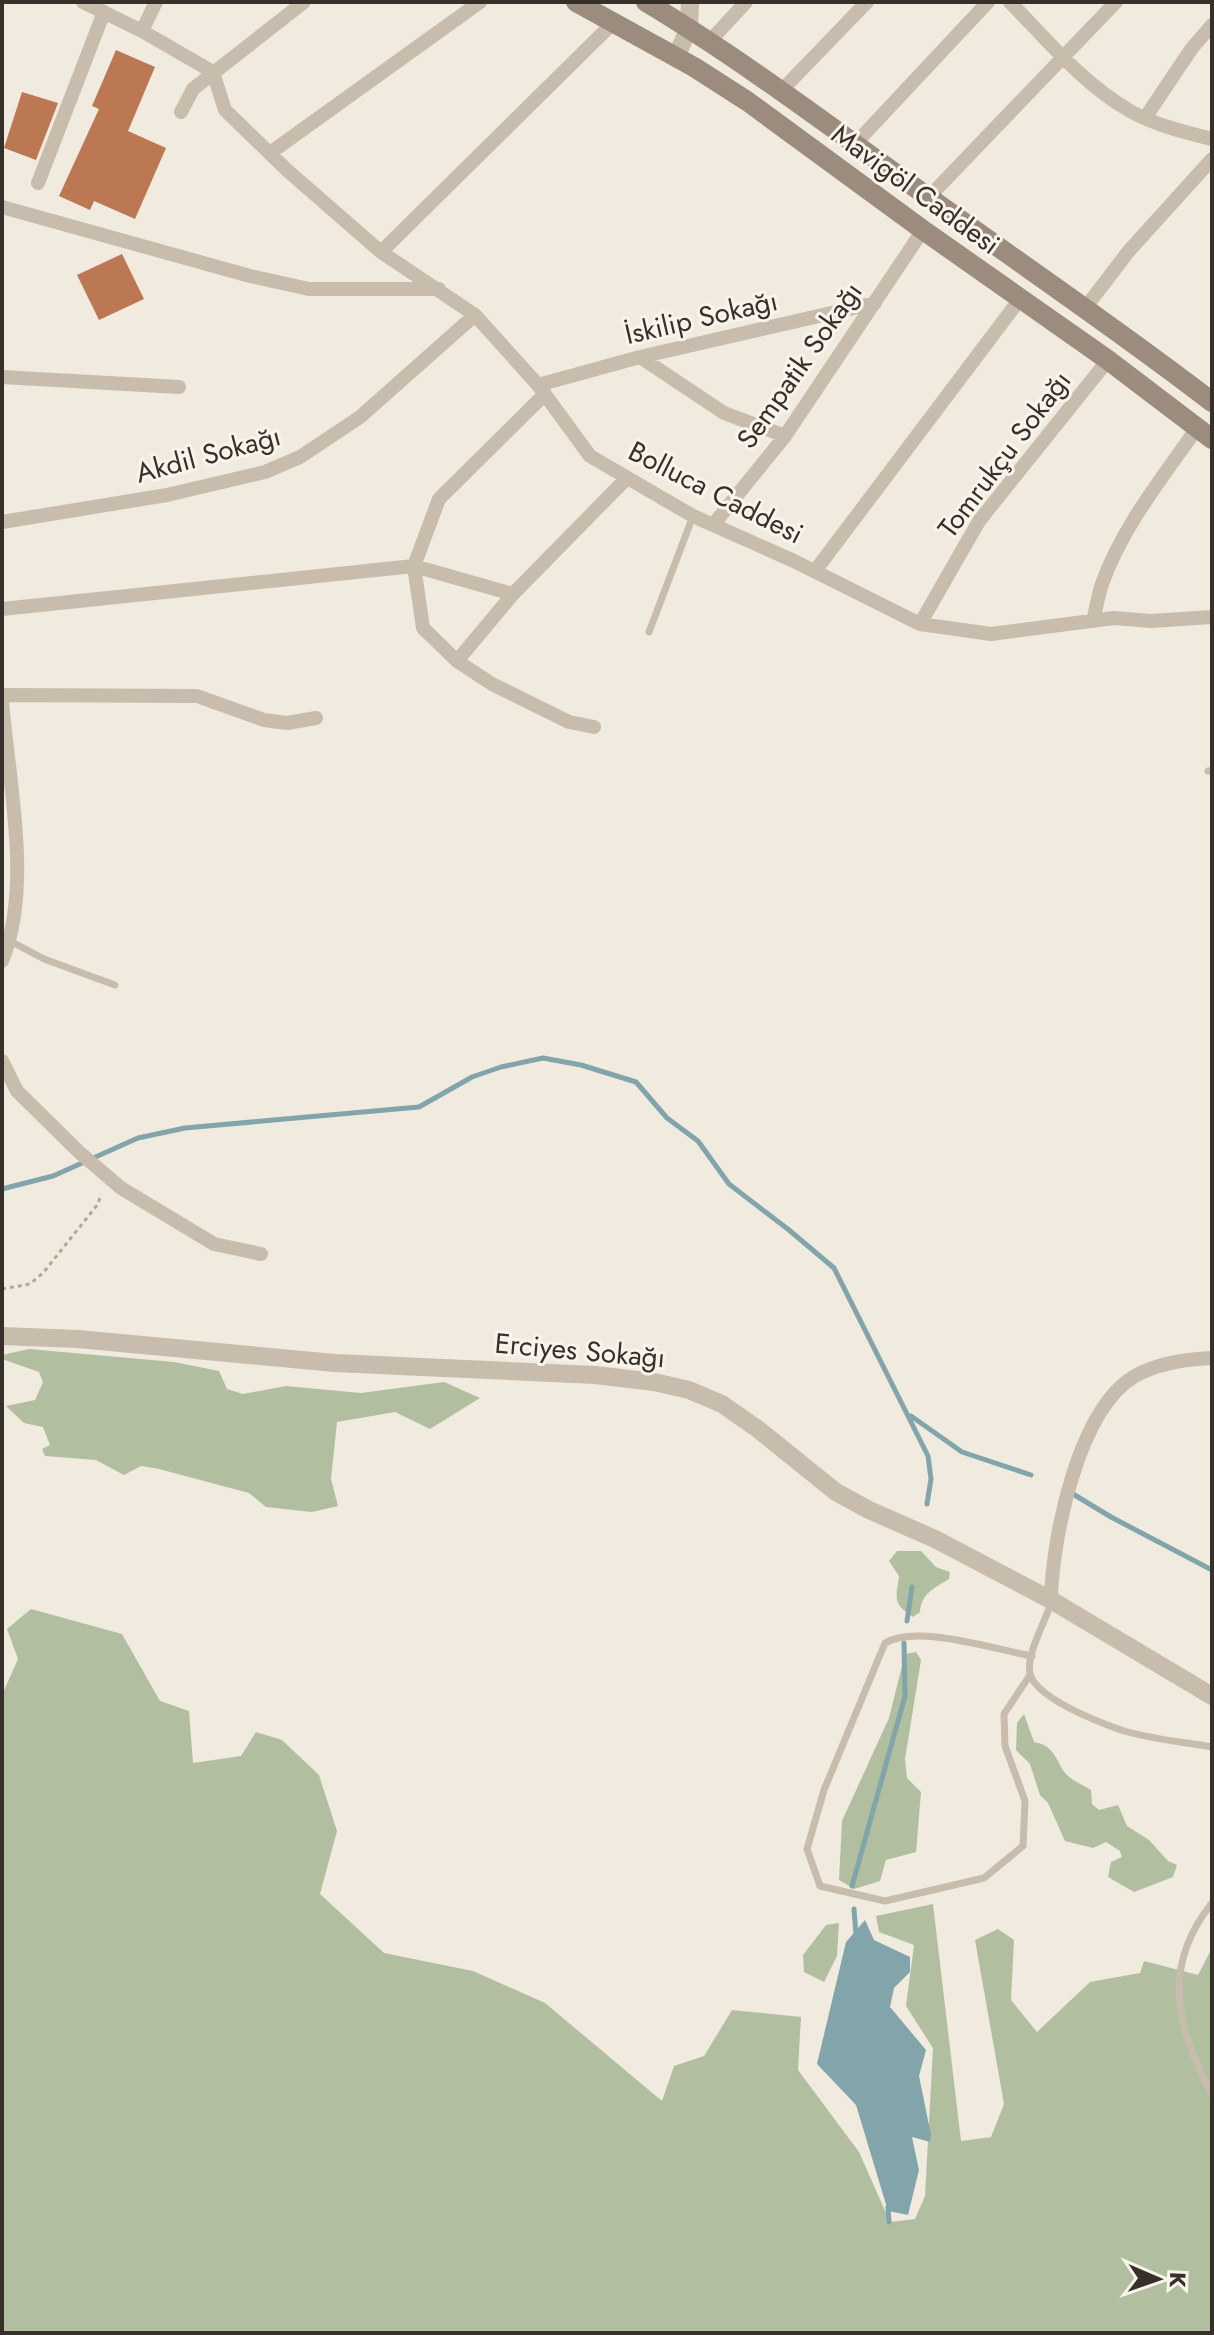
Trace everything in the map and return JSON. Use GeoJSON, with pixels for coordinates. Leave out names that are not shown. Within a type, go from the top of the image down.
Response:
{"type":"FeatureCollection","features":[{"type":"Feature","properties":{"kind":"main road","name":"Mavigöl Caddesi"},"geometry":{"type":"LineString","coordinates":[[576,2],[676,57],[747,101],[1205,433]]}},
{"type":"Feature","properties":{"kind":"main road","name":"Mavigöl Caddesi"},"geometry":{"type":"LineString","coordinates":[[646,2],[782,90],[928,198],[1086,307],[1212,402]]}},
{"type":"Feature","properties":{"kind":"street"},"geometry":{"type":"LineString","coordinates":[[83,2],[142,31],[213,72]]}},
{"type":"Feature","properties":{"kind":"street"},"geometry":{"type":"LineString","coordinates":[[142,31],[156,2]]}},
{"type":"Feature","properties":{"kind":"street"},"geometry":{"type":"LineString","coordinates":[[181,112],[193,89],[304,2]]}},
{"type":"Feature","properties":{"kind":"street"},"geometry":{"type":"LineString","coordinates":[[270,153],[480,2]]}},
{"type":"Feature","properties":{"kind":"street"},"geometry":{"type":"LineString","coordinates":[[676,57],[689,28],[690,2]]}},
{"type":"Feature","properties":{"kind":"street"},"geometry":{"type":"LineString","coordinates":[[710,41],[746,2]]}},
{"type":"Feature","properties":{"kind":"street"},"geometry":{"type":"LineString","coordinates":[[782,90],[867,2]]}},
{"type":"Feature","properties":{"kind":"street"},"geometry":{"type":"LineString","coordinates":[[855,144],[988,2]]}},
{"type":"Feature","properties":{"kind":"street"},"geometry":{"type":"LineString","coordinates":[[1010,2],[1062,57],[1112,99],[1145,118],[1212,139]]}},
{"type":"Feature","properties":{"kind":"street"},"geometry":{"type":"LineString","coordinates":[[928,198],[1116,2]]}},
{"type":"Feature","properties":{"kind":"street"},"geometry":{"type":"LineString","coordinates":[[38,183],[104,12]]}},
{"type":"Feature","properties":{"kind":"street"},"geometry":{"type":"LineString","coordinates":[[381,252],[614,22]]}},
{"type":"Feature","properties":{"kind":"street"},"geometry":{"type":"LineString","coordinates":[[1145,118],[1192,48],[1212,25]]}},
{"type":"Feature","properties":{"kind":"street","name":"Bolluca Caddesi"},"geometry":{"type":"LineString","coordinates":[[213,72],[225,110],[381,252],[475,315],[542,389],[590,456],[693,516],[815,571],[920,624],[991,634],[1114,618],[1151,621],[1212,617]]}},
{"type":"Feature","properties":{"kind":"street"},"geometry":{"type":"LineString","coordinates":[[1086,307],[1128,252],[1212,159]]}},
{"type":"Feature","properties":{"kind":"street"},"geometry":{"type":"LineString","coordinates":[[2,207],[250,276],[309,289],[439,289]]}},
{"type":"Feature","properties":{"kind":"street","name":"Sempatik Sokağı"},"geometry":{"type":"LineString","coordinates":[[713,525],[785,436],[923,230]]}},
{"type":"Feature","properties":{"kind":"street"},"geometry":{"type":"LineString","coordinates":[[815,571],[1020,299]]}},
{"type":"Feature","properties":{"kind":"street","name":"İskilip Sokağı"},"geometry":{"type":"LineString","coordinates":[[542,389],[640,357],[875,303]]}},
{"type":"Feature","properties":{"kind":"street","name":"Akdil Sokağı"},"geometry":{"type":"LineString","coordinates":[[2,522],[167,495],[265,472],[300,457],[360,417],[475,315]]}},
{"type":"Feature","properties":{"kind":"street"},"geometry":{"type":"LineString","coordinates":[[640,357],[724,413],[785,436]]}},
{"type":"Feature","properties":{"kind":"street","name":"Tomrukçu Sokağı"},"geometry":{"type":"LineString","coordinates":[[920,624],[979,521],[1108,360]]}},
{"type":"Feature","properties":{"kind":"street"},"geometry":{"type":"LineString","coordinates":[[2,377],[179,387]]}},
{"type":"Feature","properties":{"kind":"street"},"geometry":{"type":"LineString","coordinates":[[542,389],[439,499],[414,566],[423,628],[457,661],[492,684],[569,722],[594,727]]}},
{"type":"Feature","properties":{"kind":"street"},"geometry":{"type":"LineString","coordinates":[[1093,621],[1102,584],[1145,502],[1205,433]]}},
{"type":"Feature","properties":{"kind":"street"},"geometry":{"type":"LineString","coordinates":[[457,661],[513,594],[627,478]]}},
{"type":"Feature","properties":{"kind":"street"},"geometry":{"type":"LineString","coordinates":[[2,609],[414,566],[513,594]]}},
{"type":"Feature","properties":{"kind":"street"},"geometry":{"type":"LineString","coordinates":[[2,961],[10,941],[18,863],[5,773],[2,698],[197,696],[264,720],[287,723],[316,718]]}},
{"type":"Feature","properties":{"kind":"street"},"geometry":{"type":"LineString","coordinates":[[2,1061],[17,1091],[98,1170],[121,1188],[214,1244],[261,1254]]}},
{"type":"Feature","properties":{"kind":"street","name":"Erciyes Sokağı"},"geometry":{"type":"LineString","coordinates":[[2,1336],[78,1339],[335,1363],[595,1375],[689,1390],[722,1404],[836,1492],[935,1539],[1051,1600],[1212,1696]]}},
{"type":"Feature","properties":{"kind":"street"},"geometry":{"type":"LineString","coordinates":[[1051,1600],[1052,1566],[1065,1497],[1084,1447],[1107,1400],[1133,1377],[1158,1366],[1212,1358]]}},
{"type":"Feature","properties":{"kind":"lane"},"geometry":{"type":"LineString","coordinates":[[649,632],[693,516]]}},
{"type":"Feature","properties":{"kind":"lane"},"geometry":{"type":"LineString","coordinates":[[10,941],[44,959],[115,985]]}},
{"type":"Feature","properties":{"kind":"lane"},"geometry":{"type":"LineString","coordinates":[[1032,1656],[920,1634],[896,1637],[885,1643],[824,1790],[807,1849],[820,1886],[885,1901],[984,1878],[1023,1846],[1025,1801],[1005,1746],[1004,1714],[1030,1675],[1032,1656],[1051,1600]]}},
{"type":"Feature","properties":{"kind":"lane"},"geometry":{"type":"LineString","coordinates":[[1030,1675],[1044,1693],[1122,1730],[1212,1747]]}},
{"type":"Feature","properties":{"kind":"lane"},"geometry":{"type":"LineString","coordinates":[[1212,1903],[1192,1933],[1183,1954],[1178,1972],[1178,1992],[1188,2041],[1212,2095]]}},
{"type":"Feature","properties":{"kind":"path"},"geometry":{"type":"LineString","coordinates":[[2,1289],[30,1284],[43,1273],[98,1204],[104,1188],[98,1170]]}},
{"type":"Feature","properties":{"kind":"green space"},"geometry":{"type":"Polygon","coordinates":[[[29,1349],[174,1362],[219,1371],[227,1389],[243,1394],[286,1386],[361,1393],[444,1382],[480,1398],[430,1429],[395,1412],[337,1422],[331,1479],[338,1506],[312,1512],[266,1507],[249,1493],[159,1469],[141,1466],[124,1475],[96,1460],[45,1456],[42,1449],[50,1445],[43,1427],[24,1423],[6,1406],[35,1400],[43,1382],[39,1372],[2,1359],[2,1355],[29,1349]]]}},
{"type":"Feature","properties":{"kind":"green space"},"geometry":{"type":"Polygon","coordinates":[[[897,1551],[921,1551],[936,1567],[950,1572],[949,1579],[929,1592],[920,1612],[913,1617],[897,1600],[899,1576],[889,1561],[897,1551]]]}},
{"type":"Feature","properties":{"kind":"green space"},"geometry":{"type":"Polygon","coordinates":[[[31,1609],[122,1634],[160,1701],[189,1711],[193,1763],[241,1756],[256,1732],[282,1740],[319,1775],[337,1831],[320,1894],[384,1953],[473,1971],[545,2003],[662,2101],[674,2066],[704,2056],[732,2010],[801,2017],[798,2070],[859,2152],[890,2222],[915,2219],[925,2196],[933,2048],[906,2006],[914,1945],[879,1932],[876,1916],[933,1904],[961,2141],[991,2137],[1004,2104],[975,1940],[998,1929],[1014,1940],[1011,2000],[1037,2032],[1090,1982],[1140,1973],[1144,1961],[1198,1975],[1212,1948],[1212,2333],[2,2333],[2,1695],[18,1659],[7,1629],[31,1609]]]}},
{"type":"Feature","properties":{"kind":"green space"},"geometry":{"type":"Polygon","coordinates":[[[916,1652],[921,1660],[905,1759],[907,1778],[921,1792],[916,1852],[886,1860],[880,1881],[854,1889],[839,1880],[842,1821],[889,1718],[905,1654],[916,1652]]]}},
{"type":"Feature","properties":{"kind":"green space"},"geometry":{"type":"Polygon","coordinates":[[[1024,1714],[1034,1742],[1047,1747],[1067,1775],[1091,1790],[1092,1804],[1099,1810],[1118,1805],[1127,1826],[1149,1840],[1168,1861],[1177,1865],[1173,1877],[1134,1892],[1108,1877],[1111,1862],[1122,1857],[1120,1851],[1106,1842],[1093,1848],[1065,1841],[1048,1803],[1040,1795],[1030,1764],[1016,1750],[1017,1723],[1024,1714]]]}},
{"type":"Feature","properties":{"kind":"green space"},"geometry":{"type":"Polygon","coordinates":[[[839,1923],[837,1956],[824,1982],[804,1972],[803,1955],[826,1925],[839,1923]]]}},
{"type":"Feature","properties":{"kind":"water"},"geometry":{"type":"Polygon","coordinates":[[[865,1920],[874,1940],[910,1957],[910,1972],[894,1988],[890,2007],[926,2050],[919,2076],[931,2135],[930,2142],[912,2137],[919,2170],[908,2215],[888,2211],[856,2105],[817,2064],[846,1942],[865,1920]]]}},
{"type":"Feature","properties":{"kind":"building"},"geometry":{"type":"Polygon","coordinates":[[[116,50],[155,67],[128,131],[166,148],[135,219],[94,201],[90,210],[59,196],[99,109],[92,106],[116,50]]]}},
{"type":"Feature","properties":{"kind":"building"},"geometry":{"type":"Polygon","coordinates":[[[22,92],[58,103],[36,160],[4,148],[22,92]]]}},
{"type":"Feature","properties":{"kind":"building"},"geometry":{"type":"Polygon","coordinates":[[[122,254],[144,299],[99,320],[77,275],[122,254]]]}},
{"type":"Feature","properties":{"kind":"waterway"},"geometry":{"type":"LineString","coordinates":[[2,1189],[53,1176],[138,1138],[185,1128],[419,1107],[472,1077],[543,1058],[581,1065],[636,1082],[667,1118],[698,1141],[729,1184],[834,1268],[928,1456],[931,1479],[927,1504]]}},
{"type":"Feature","properties":{"kind":"waterway"},"geometry":{"type":"LineString","coordinates":[[911,1416],[962,1452],[1031,1475]]}},
{"type":"Feature","properties":{"kind":"waterway"},"geometry":{"type":"LineString","coordinates":[[1073,1494],[1212,1570]]}},
{"type":"Feature","properties":{"kind":"waterway"},"geometry":{"type":"LineString","coordinates":[[907,1621],[912,1587]]}},
{"type":"Feature","properties":{"kind":"waterway"},"geometry":{"type":"LineString","coordinates":[[852,1886],[905,1696],[904,1643]]}},
{"type":"Feature","properties":{"kind":"waterway"},"geometry":{"type":"LineString","coordinates":[[854,1909],[856,1935]]}},
{"type":"Feature","properties":{"kind":"waterway"},"geometry":{"type":"LineString","coordinates":[[888,2207],[889,2222]]}}]}
